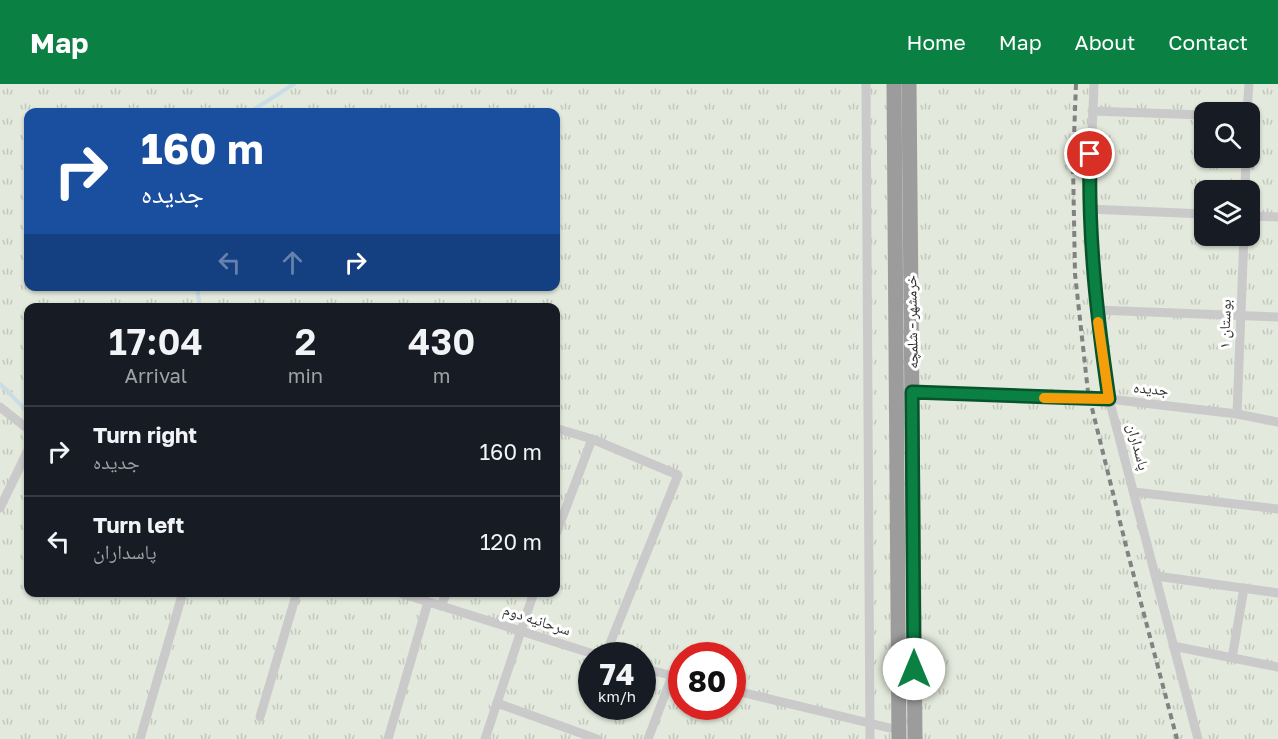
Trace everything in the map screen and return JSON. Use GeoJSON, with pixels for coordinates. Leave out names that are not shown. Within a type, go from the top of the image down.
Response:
{"type":"FeatureCollection","features":[{"type":"Feature","properties":{"kind":"highway","name":"خرمشهر - شلمچه"},"geometry":{"type":"LineString","coordinates":[[894,84],[898,734]]}},
{"type":"Feature","properties":{"kind":"highway","name":"خرمشهر - شلمچه"},"geometry":{"type":"LineString","coordinates":[[909,84],[915,739]]}},
{"type":"Feature","properties":{"kind":"street"},"geometry":{"type":"LineString","coordinates":[[866,84],[870,739]]}},
{"type":"Feature","properties":{"kind":"street","name":"پاسداران"},"geometry":{"type":"LineString","coordinates":[[1094,84],[1089,209],[1096,310],[1109,399],[1198,739]]}},
{"type":"Feature","properties":{"kind":"street"},"geometry":{"type":"LineString","coordinates":[[1248,102],[1249,84]]}},
{"type":"Feature","properties":{"kind":"street"},"geometry":{"type":"LineString","coordinates":[[1092,111],[1194,115]]}},
{"type":"Feature","properties":{"kind":"street"},"geometry":{"type":"LineString","coordinates":[[1089,209],[1194,214]]}},
{"type":"Feature","properties":{"kind":"street"},"geometry":{"type":"LineString","coordinates":[[1260,216],[1278,217]]}},
{"type":"Feature","properties":{"kind":"street","name":"بوستان ۱"},"geometry":{"type":"LineString","coordinates":[[1238,414],[1243,246]]}},
{"type":"Feature","properties":{"kind":"street"},"geometry":{"type":"LineString","coordinates":[[1096,310],[1278,317]]}},
{"type":"Feature","properties":{"kind":"street","name":"جدیده"},"geometry":{"type":"LineString","coordinates":[[896,390],[1109,399],[1238,414],[1278,422]]}},
{"type":"Feature","properties":{"kind":"street"},"geometry":{"type":"LineString","coordinates":[[0,407],[24,426]]}},
{"type":"Feature","properties":{"kind":"street"},"geometry":{"type":"LineString","coordinates":[[560,429],[592,439],[678,475],[610,642]]}},
{"type":"Feature","properties":{"kind":"street"},"geometry":{"type":"LineString","coordinates":[[560,524],[592,439]]}},
{"type":"Feature","properties":{"kind":"street"},"geometry":{"type":"LineString","coordinates":[[0,508],[24,458]]}},
{"type":"Feature","properties":{"kind":"street"},"geometry":{"type":"LineString","coordinates":[[1134,492],[1278,509]]}},
{"type":"Feature","properties":{"kind":"street"},"geometry":{"type":"LineString","coordinates":[[1156,576],[1278,593]]}},
{"type":"Feature","properties":{"kind":"street"},"geometry":{"type":"LineString","coordinates":[[1232,658],[1244,588]]}},
{"type":"Feature","properties":{"kind":"street"},"geometry":{"type":"LineString","coordinates":[[140,739],[182,597]]}},
{"type":"Feature","properties":{"kind":"street"},"geometry":{"type":"LineString","coordinates":[[260,717],[296,597]]}},
{"type":"Feature","properties":{"kind":"street","name":"سرحانیه دوم"},"geometry":{"type":"LineString","coordinates":[[412,597],[578,649]]}},
{"type":"Feature","properties":{"kind":"street"},"geometry":{"type":"LineString","coordinates":[[441,606],[445,597]]}},
{"type":"Feature","properties":{"kind":"street"},"geometry":{"type":"LineString","coordinates":[[485,739],[532,597]]}},
{"type":"Feature","properties":{"kind":"street"},"geometry":{"type":"LineString","coordinates":[[388,739],[428,602]]}},
{"type":"Feature","properties":{"kind":"street"},"geometry":{"type":"LineString","coordinates":[[1173,646],[1278,667]]}},
{"type":"Feature","properties":{"kind":"street"},"geometry":{"type":"LineString","coordinates":[[746,693],[870,724],[898,734]]}},
{"type":"Feature","properties":{"kind":"street"},"geometry":{"type":"LineString","coordinates":[[648,739],[668,695]]}},
{"type":"Feature","properties":{"kind":"street"},"geometry":{"type":"LineString","coordinates":[[496,703],[597,739]]}},
{"type":"Feature","properties":{"kind":"green space"},"geometry":{"type":"Polygon","coordinates":[[[0,84],[1278,84],[1278,739],[0,739],[0,84]]]}},
{"type":"Feature","properties":{"kind":"waterway"},"geometry":{"type":"LineString","coordinates":[[256,108],[294,84]]}},
{"type":"Feature","properties":{"kind":"waterway"},"geometry":{"type":"LineString","coordinates":[[198,291],[199,303]]}},
{"type":"Feature","properties":{"kind":"waterway"},"geometry":{"type":"LineString","coordinates":[[0,384],[24,408]]}},
{"type":"Feature","properties":{"kind":"railway"},"geometry":{"type":"LineString","coordinates":[[1076,84],[1073,164],[1075,274],[1088,392],[1177,739]]}},
{"type":"Feature","properties":{"kind":"slow traffic"},"geometry":{"type":"LineString","coordinates":[[1044,398],[1109,399],[1098,322]]}},
{"type":"Feature","properties":{"kind":"route"},"geometry":{"type":"LineString","coordinates":[[914,669],[912,392],[1109,399],[1096,310],[1089,209],[1090,154]]}}]}
